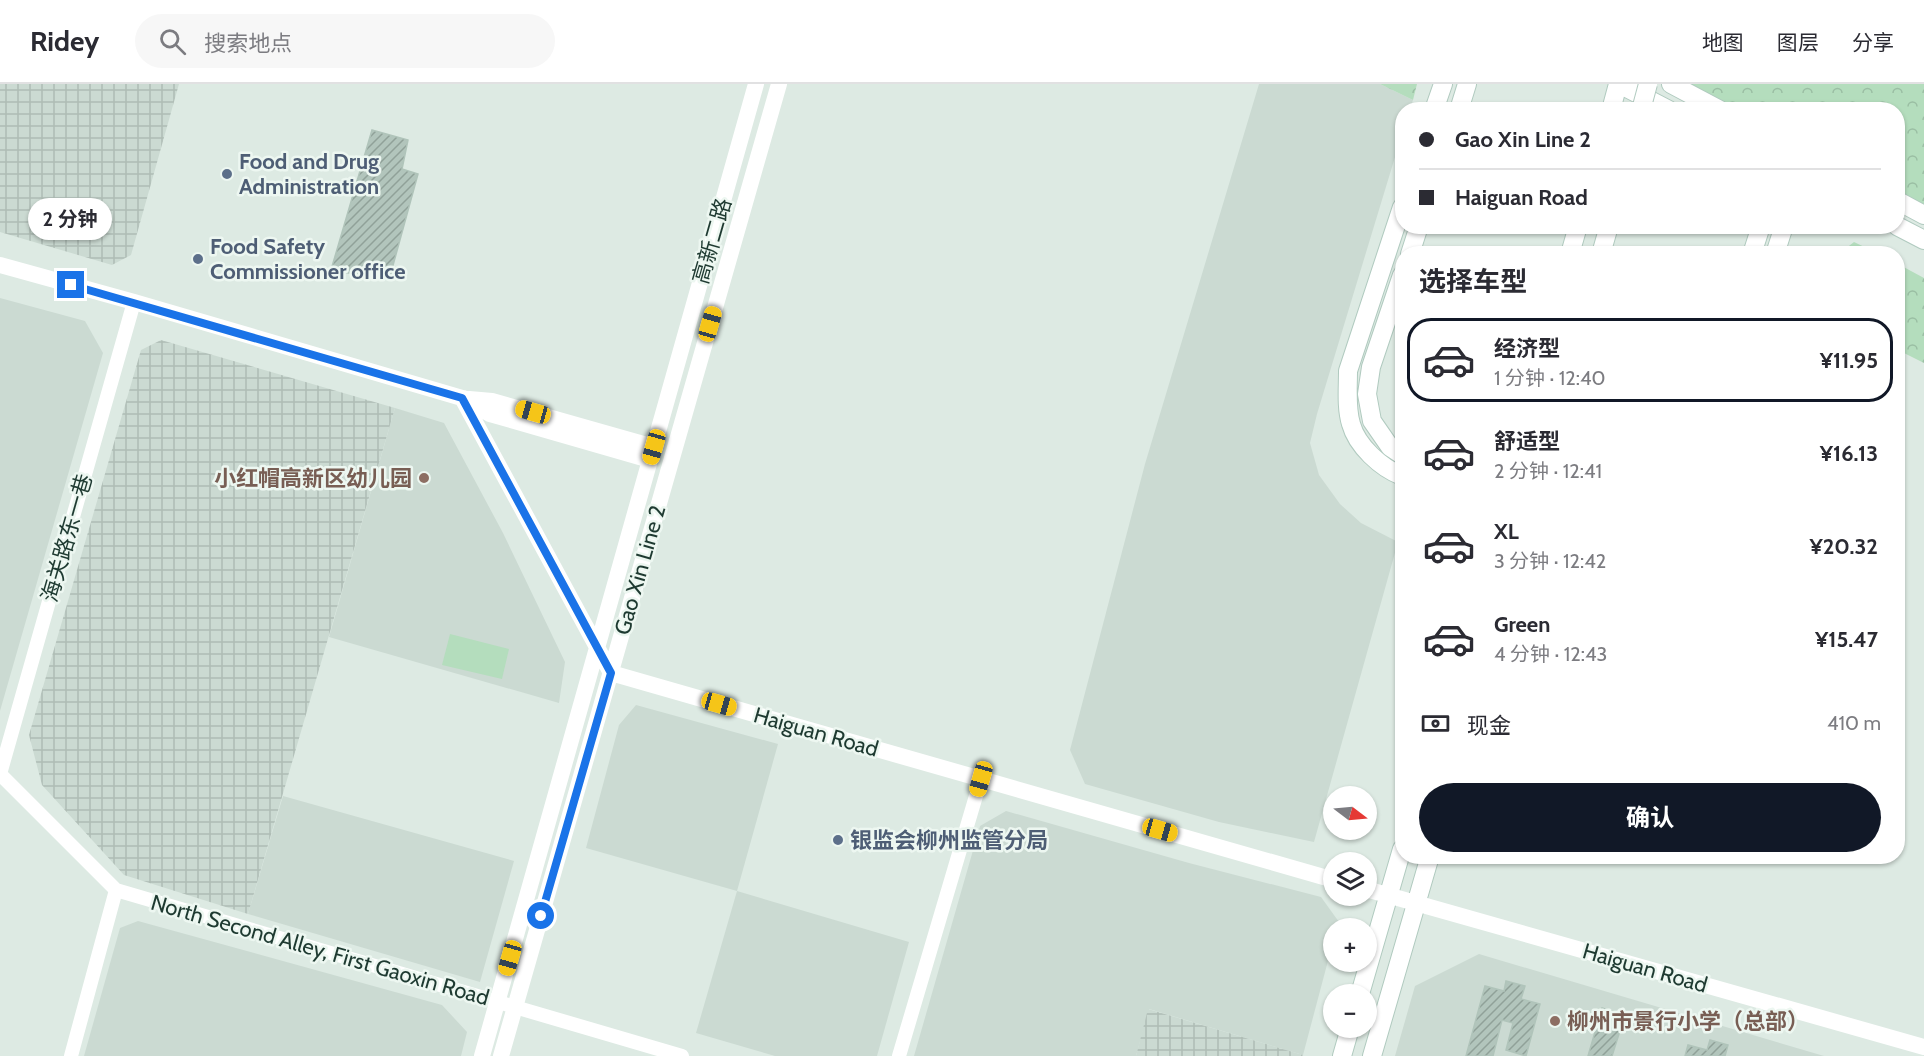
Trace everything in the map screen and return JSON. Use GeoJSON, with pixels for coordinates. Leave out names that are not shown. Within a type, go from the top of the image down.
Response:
{"type":"FeatureCollection","features":[{"type":"Feature","properties":{"kind":"main road"},"geometry":{"type":"LineString","coordinates":[[1437,102],[1443,84]]}},
{"type":"Feature","properties":{"kind":"main road"},"geometry":{"type":"LineString","coordinates":[[1461,102],[1467,84]]}},
{"type":"Feature","properties":{"kind":"main road"},"geometry":{"type":"LineString","coordinates":[[1613,102],[1618,84],[1653,102]]}},
{"type":"Feature","properties":{"kind":"main road"},"geometry":{"type":"LineString","coordinates":[[1643,102],[1648,84]]}},
{"type":"Feature","properties":{"kind":"main road"},"geometry":{"type":"LineString","coordinates":[[1671,84],[1705,102]]}},
{"type":"Feature","properties":{"kind":"main road"},"geometry":{"type":"LineString","coordinates":[[1905,205],[1924,215]]}},
{"type":"Feature","properties":{"kind":"main road"},"geometry":{"type":"LineString","coordinates":[[1395,228],[1348,371],[1351,424],[1360,442],[1379,464],[1395,473]]}},
{"type":"Feature","properties":{"kind":"main road"},"geometry":{"type":"LineString","coordinates":[[1905,230],[1924,240]]}},
{"type":"Feature","properties":{"kind":"main road"},"geometry":{"type":"LineString","coordinates":[[1395,296],[1371,367],[1367,394],[1372,421],[1390,447],[1395,450]]}},
{"type":"Feature","properties":{"kind":"main road"},"geometry":{"type":"LineString","coordinates":[[1363,984],[1398,864]]}},
{"type":"Feature","properties":{"kind":"main road"},"geometry":{"type":"LineString","coordinates":[[1372,1056],[1428,864]]}},
{"type":"Feature","properties":{"kind":"main road"},"geometry":{"type":"LineString","coordinates":[[1342,1056],[1347,1038]]}},
{"type":"Feature","properties":{"kind":"street","name":"高新二路"},"geometry":{"type":"LineString","coordinates":[[482,1056],[756,84]]}},
{"type":"Feature","properties":{"kind":"street","name":"Gao Xin Line 2"},"geometry":{"type":"LineString","coordinates":[[501,1056],[779,84]]}},
{"type":"Feature","properties":{"kind":"street"},"geometry":{"type":"LineString","coordinates":[[0,265],[462,398],[490,414],[652,454]]}},
{"type":"Feature","properties":{"kind":"street","name":"海关路东一巷"},"geometry":{"type":"LineString","coordinates":[[0,774],[134,302]]}},
{"type":"Feature","properties":{"kind":"street"},"geometry":{"type":"LineString","coordinates":[[462,398],[611,673]]}},
{"type":"Feature","properties":{"kind":"street","name":"Haiguan Road"},"geometry":{"type":"LineString","coordinates":[[611,673],[1323,877]]}},
{"type":"Feature","properties":{"kind":"street","name":"North Second Alley, First Gaoxin Road"},"geometry":{"type":"LineString","coordinates":[[0,774],[116,890],[682,1056]]}},
{"type":"Feature","properties":{"kind":"street"},"geometry":{"type":"LineString","coordinates":[[899,1056],[981,779]]}},
{"type":"Feature","properties":{"kind":"street"},"geometry":{"type":"LineString","coordinates":[[71,1056],[116,890]]}},
{"type":"Feature","properties":{"kind":"street","name":"Haiguan Road"},"geometry":{"type":"LineString","coordinates":[[1377,892],[1924,1047]]}},
{"type":"Feature","properties":{"kind":"shaded area"},"geometry":{"type":"Polygon","coordinates":[[[0,84],[179,84],[131,255],[112,265],[0,232],[0,84]]]}},
{"type":"Feature","properties":{"kind":"shaded area"},"geometry":{"type":"Polygon","coordinates":[[[1259,84],[1380,84],[1413,100],[1412,102],[1395,102],[1395,157],[1310,443],[1319,475],[1340,504],[1361,523],[1395,540],[1395,553],[1330,786],[1323,786],[1323,810],[1314,842],[1219,822],[1085,784],[1070,750],[1145,464],[1259,84]]]}},
{"type":"Feature","properties":{"kind":"shaded area"},"geometry":{"type":"Polygon","coordinates":[[[0,298],[85,321],[103,353],[0,711],[0,298]]]}},
{"type":"Feature","properties":{"kind":"shaded area"},"geometry":{"type":"Polygon","coordinates":[[[161,340],[395,408],[248,914],[124,875],[42,785],[29,735],[141,350],[161,340]]]}},
{"type":"Feature","properties":{"kind":"shaded area"},"geometry":{"type":"Polygon","coordinates":[[[395,408],[444,423],[503,533],[565,662],[559,703],[329,637],[395,408]]]}},
{"type":"Feature","properties":{"kind":"shaded area"},"geometry":{"type":"Polygon","coordinates":[[[636,705],[778,744],[737,891],[586,848],[619,725],[636,705]]]}},
{"type":"Feature","properties":{"kind":"shaded area"},"geometry":{"type":"Polygon","coordinates":[[[283,796],[514,861],[480,982],[248,914],[283,796]]]}},
{"type":"Feature","properties":{"kind":"shaded area"},"geometry":{"type":"Polygon","coordinates":[[[1006,811],[1189,863],[1321,897],[1323,906],[1327,906],[1336,918],[1323,918],[1323,972],[1325,972],[1303,1055],[1149,1009],[1136,1056],[914,1056],[980,826],[1006,811]]]}},
{"type":"Feature","properties":{"kind":"shaded area"},"geometry":{"type":"Polygon","coordinates":[[[737,891],[909,942],[877,1056],[775,1056],[696,1033],[737,891]]]}},
{"type":"Feature","properties":{"kind":"shaded area"},"geometry":{"type":"Polygon","coordinates":[[[138,921],[442,1005],[467,1032],[461,1056],[84,1056],[120,928],[138,921]]]}},
{"type":"Feature","properties":{"kind":"shaded area","name":"柳州市景行小学（总部）"},"geometry":{"type":"Polygon","coordinates":[[[1479,954],[1824,1056],[1395,1056],[1415,986],[1479,954]]]}},
{"type":"Feature","properties":{"kind":"shaded area"},"geometry":{"type":"Polygon","coordinates":[[[1148,1009],[1303,1055],[1136,1056],[1148,1009]]]}},
{"type":"Feature","properties":{"kind":"green space"},"geometry":{"type":"Polygon","coordinates":[[[1380,84],[1417,84],[1413,100],[1380,84]]]}},
{"type":"Feature","properties":{"kind":"green space"},"geometry":{"type":"Polygon","coordinates":[[[1671,84],[1924,84],[1924,215],[1905,205],[1905,102],[1706,102],[1671,84]]]}},
{"type":"Feature","properties":{"kind":"green space"},"geometry":{"type":"Polygon","coordinates":[[[1854,242],[1862,246],[1849,246],[1854,242]]]}},
{"type":"Feature","properties":{"kind":"green space"},"geometry":{"type":"Polygon","coordinates":[[[1905,268],[1924,278],[1924,363],[1905,354],[1905,268]]]}},
{"type":"Feature","properties":{"kind":"green space"},"geometry":{"type":"Polygon","coordinates":[[[450,634],[509,649],[502,679],[442,665],[450,634]]]}},
{"type":"Feature","properties":{"kind":"building"},"geometry":{"type":"Polygon","coordinates":[[[372,130],[408,140],[402,169],[418,174],[389,280],[331,270],[372,130]]]}},
{"type":"Feature","properties":{"kind":"building"},"geometry":{"type":"Polygon","coordinates":[[[1506,981],[1525,986],[1521,999],[1540,1004],[1526,1056],[1506,1050],[1513,1023],[1502,1020],[1493,1056],[1466,1056],[1485,986],[1504,991],[1506,981]]]}},
{"type":"Feature","properties":{"kind":"building"},"geometry":{"type":"Polygon","coordinates":[[[1602,1008],[1625,1015],[1612,1056],[1588,1056],[1602,1008]]]}},
{"type":"Feature","properties":{"kind":"building"},"geometry":{"type":"Polygon","coordinates":[[[1710,1040],[1728,1045],[1725,1056],[1685,1056],[1688,1045],[1707,1050],[1710,1040]]]}},
{"type":"Feature","properties":{"kind":"place","name":"Food and Drug Administration"},"geometry":{"type":"Point","coordinates":[227,174]}},
{"type":"Feature","properties":{"kind":"place","name":"Food Safety Commissioner office"},"geometry":{"type":"Point","coordinates":[198,259]}},
{"type":"Feature","properties":{"kind":"place","name":"小红帽高新区幼儿园"},"geometry":{"type":"Point","coordinates":[424,478]}},
{"type":"Feature","properties":{"kind":"place","name":"银监会柳州监管分局"},"geometry":{"type":"Point","coordinates":[838,840]}},
{"type":"Feature","properties":{"kind":"place","name":"柳州市景行小学（总部）"},"geometry":{"type":"Point","coordinates":[1555,1021]}},
{"type":"Feature","properties":{"kind":"route"},"geometry":{"type":"LineString","coordinates":[[71,285],[462,398],[611,673],[541,916]]}}]}
